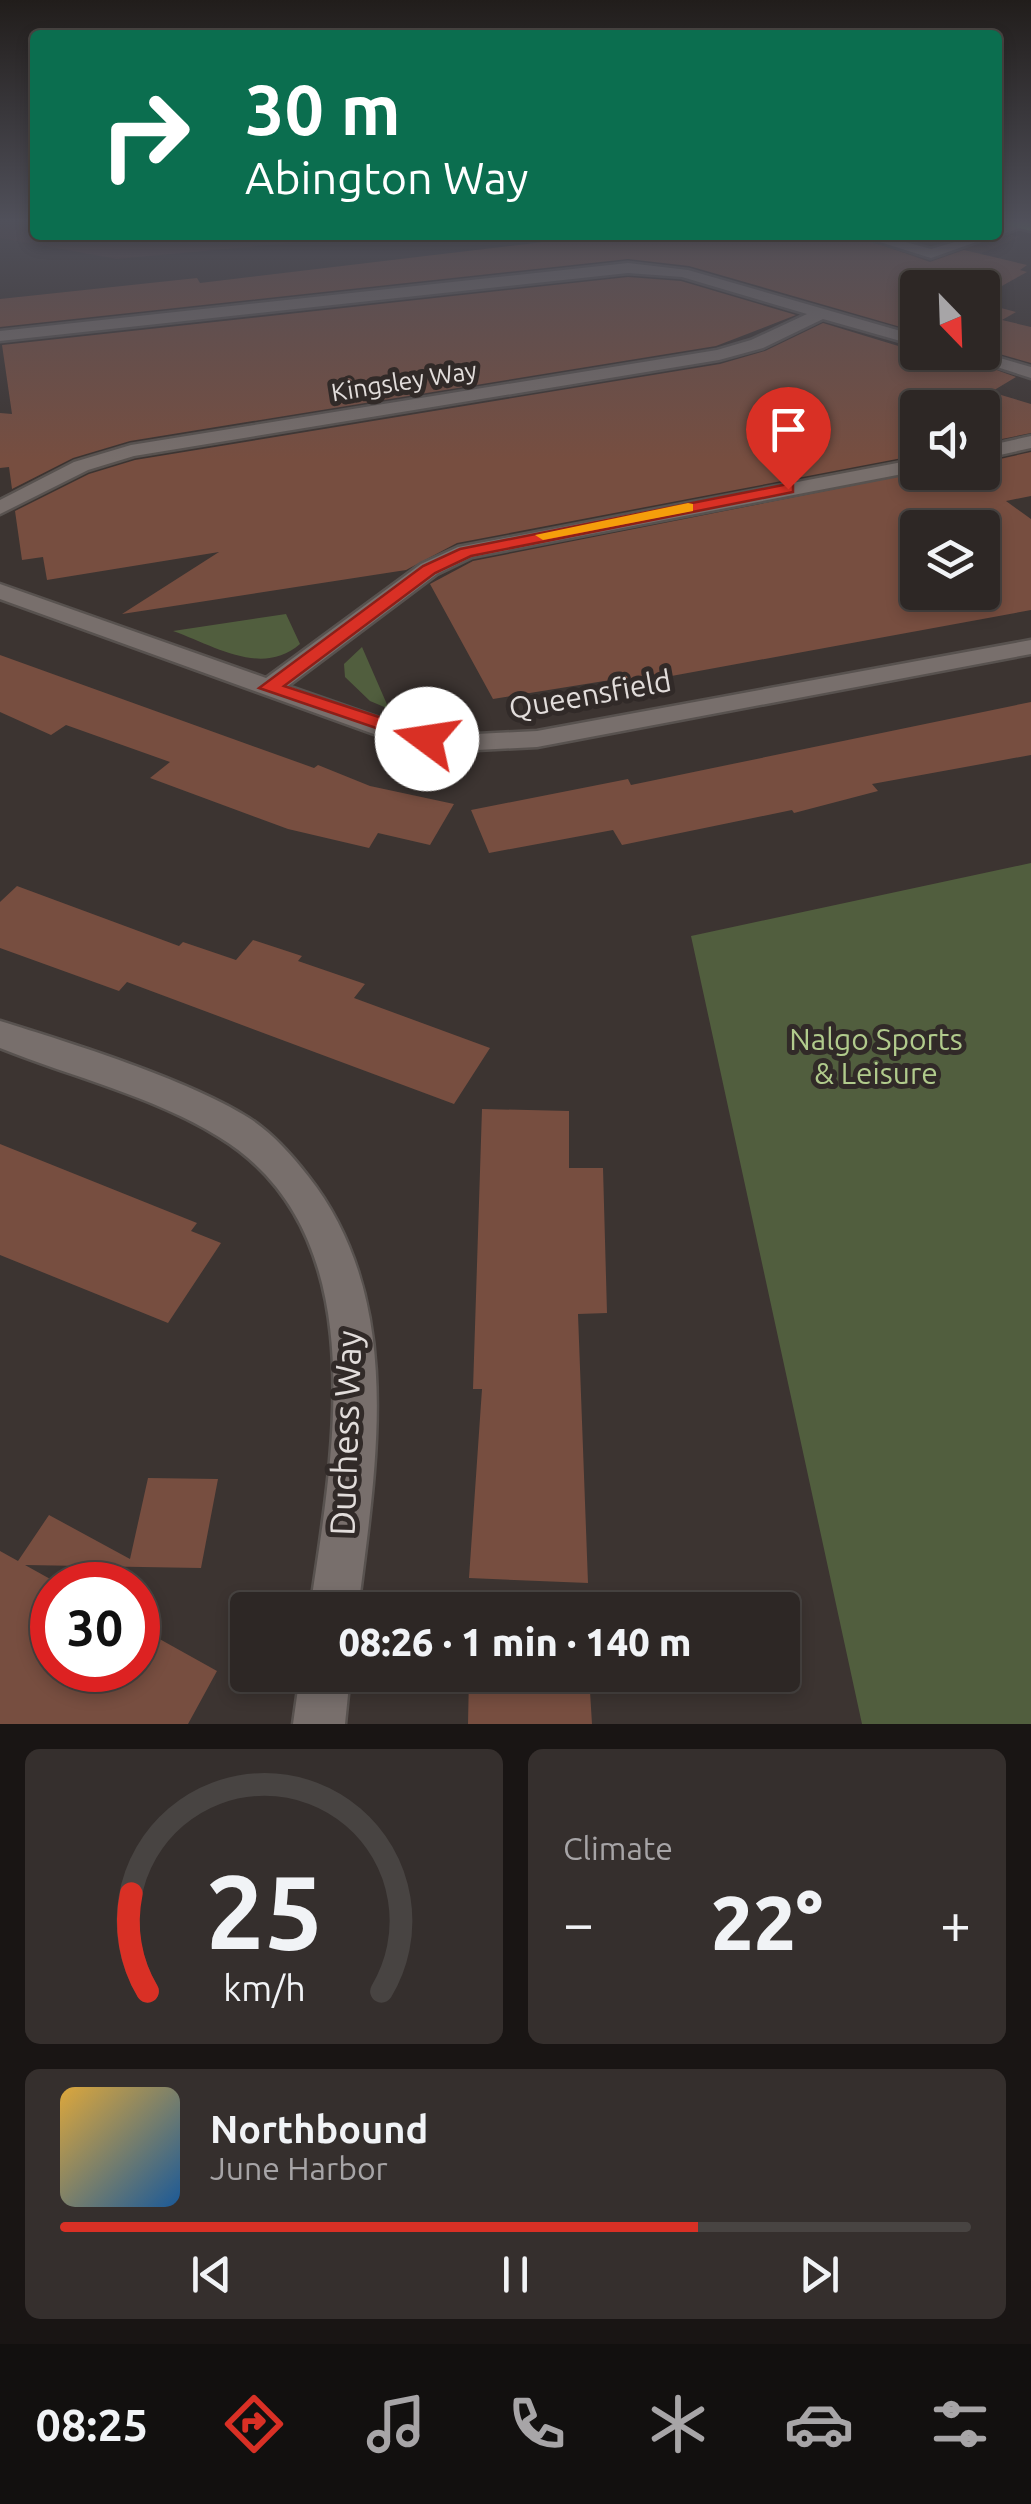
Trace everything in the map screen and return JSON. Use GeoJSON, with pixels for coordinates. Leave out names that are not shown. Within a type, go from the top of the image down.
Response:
{"type":"FeatureCollection","features":[{"type":"Feature","properties":{"kind":"street"},"geometry":{"type":"LineString","coordinates":[[0,336],[338,299]]}},
{"type":"Feature","properties":{"kind":"street"},"geometry":{"type":"LineString","coordinates":[[771,299],[900,336]]}},
{"type":"Feature","properties":{"kind":"street","name":"Kingsley Way"},"geometry":{"type":"LineString","coordinates":[[0,508],[81,466],[131,451],[719,355],[757,344],[820,314]]}},
{"type":"Feature","properties":{"kind":"street"},"geometry":{"type":"LineString","coordinates":[[1000,364],[1031,373]]}},
{"type":"Feature","properties":{"kind":"street"},"geometry":{"type":"LineString","coordinates":[[1000,450],[1031,442]]}},
{"type":"Feature","properties":{"kind":"street"},"geometry":{"type":"LineString","coordinates":[[269,688],[429,570],[466,552],[900,468]]}},
{"type":"Feature","properties":{"kind":"street","name":"Queensfield"},"geometry":{"type":"LineString","coordinates":[[4,597],[390,731],[458,743],[538,740],[1031,648]]}},
{"type":"Feature","properties":{"kind":"street","name":"Duchess Way"},"geometry":{"type":"LineString","coordinates":[[0,1034],[229,1124],[289,1177],[313,1211],[348,1295],[354,1361],[351,1476],[336,1592]]}},
{"type":"Feature","properties":{"kind":"street"},"geometry":{"type":"LineString","coordinates":[[319,1724],[323,1692]]}},
{"type":"Feature","properties":{"kind":"green space"},"geometry":{"type":"Polygon","coordinates":[[[286,614],[300,644],[270,658],[238,656],[173,631],[286,614]]]}},
{"type":"Feature","properties":{"kind":"green space"},"geometry":{"type":"Polygon","coordinates":[[[362,647],[389,709],[370,701],[345,677],[344,664],[362,647]]]}},
{"type":"Feature","properties":{"kind":"green space","name":"Nalgo Sports & Leisure"},"geometry":{"type":"Polygon","coordinates":[[[1031,863],[1031,1724],[862,1724],[691,936],[1031,863]]]}},
{"type":"Feature","properties":{"kind":"building"},"geometry":{"type":"Polygon","coordinates":[[[0,299],[254,299],[0,327],[0,299]]]}},
{"type":"Feature","properties":{"kind":"building"},"geometry":{"type":"Polygon","coordinates":[[[421,299],[743,299],[796,315],[716,346],[130,441],[73,458],[12,489],[9,467],[0,468],[0,413],[12,414],[2,345],[421,299]]]}},
{"type":"Feature","properties":{"kind":"building"},"geometry":{"type":"Polygon","coordinates":[[[805,299],[900,299],[900,327],[805,299]]]}},
{"type":"Feature","properties":{"kind":"building"},"geometry":{"type":"Polygon","coordinates":[[[1000,308],[1016,312],[1002,320],[1031,327],[1031,363],[1000,354],[1000,308]]]}},
{"type":"Feature","properties":{"kind":"building"},"geometry":{"type":"Polygon","coordinates":[[[823,323],[900,347],[900,370],[996,370],[1016,377],[994,390],[900,390],[900,458],[457,543],[406,570],[122,614],[219,552],[47,580],[43,557],[22,560],[15,511],[89,474],[135,460],[720,364],[765,351],[823,323]]]}},
{"type":"Feature","properties":{"kind":"building"},"geometry":{"type":"Polygon","coordinates":[[[1000,395],[1031,404],[1031,433],[1000,439],[1000,395]]]}},
{"type":"Feature","properties":{"kind":"building"},"geometry":{"type":"Polygon","coordinates":[[[1031,452],[1031,496],[1006,501],[1031,519],[1031,610],[666,677],[627,683],[623,678],[493,699],[430,584],[473,561],[900,476],[900,490],[1000,490],[1000,459],[1031,452]]]}},
{"type":"Feature","properties":{"kind":"building"},"geometry":{"type":"Polygon","coordinates":[[[0,655],[314,768],[318,765],[370,786],[454,804],[430,845],[378,833],[369,848],[288,829],[150,778],[170,762],[66,725],[51,735],[0,712],[0,655]]]}},
{"type":"Feature","properties":{"kind":"building"},"geometry":{"type":"Polygon","coordinates":[[[1031,702],[1031,755],[872,784],[878,791],[794,813],[792,810],[622,845],[613,830],[489,853],[471,810],[628,779],[631,785],[1031,702]]]}},
{"type":"Feature","properties":{"kind":"building"},"geometry":{"type":"Polygon","coordinates":[[[17,886],[179,946],[183,942],[236,960],[253,940],[302,956],[298,961],[365,984],[354,998],[490,1048],[454,1104],[127,982],[119,991],[0,948],[0,902],[17,886]]]}},
{"type":"Feature","properties":{"kind":"building"},"geometry":{"type":"Polygon","coordinates":[[[482,1109],[569,1111],[569,1168],[603,1168],[607,1313],[578,1314],[588,1583],[469,1578],[482,1389],[473,1389],[482,1109]]]}},
{"type":"Feature","properties":{"kind":"building"},"geometry":{"type":"Polygon","coordinates":[[[0,1144],[197,1223],[191,1231],[221,1243],[168,1323],[0,1255],[0,1144]]]}},
{"type":"Feature","properties":{"kind":"building"},"geometry":{"type":"Polygon","coordinates":[[[148,1478],[218,1479],[201,1568],[160,1567],[160,1562],[25,1565],[30,1568],[30,1692],[160,1692],[160,1639],[217,1671],[188,1724],[0,1724],[0,1551],[18,1561],[49,1515],[130,1559],[148,1478]]]}},
{"type":"Feature","properties":{"kind":"building"},"geometry":{"type":"Polygon","coordinates":[[[469,1692],[590,1692],[592,1724],[468,1724],[469,1692]]]}},
{"type":"Feature","properties":{"kind":"slow traffic"},"geometry":{"type":"LineString","coordinates":[[543,535],[688,507]]}},
{"type":"Feature","properties":{"kind":"route"},"geometry":{"type":"LineString","coordinates":[[427,739],[390,731],[269,688],[429,570],[466,552],[788,489]]}}]}
